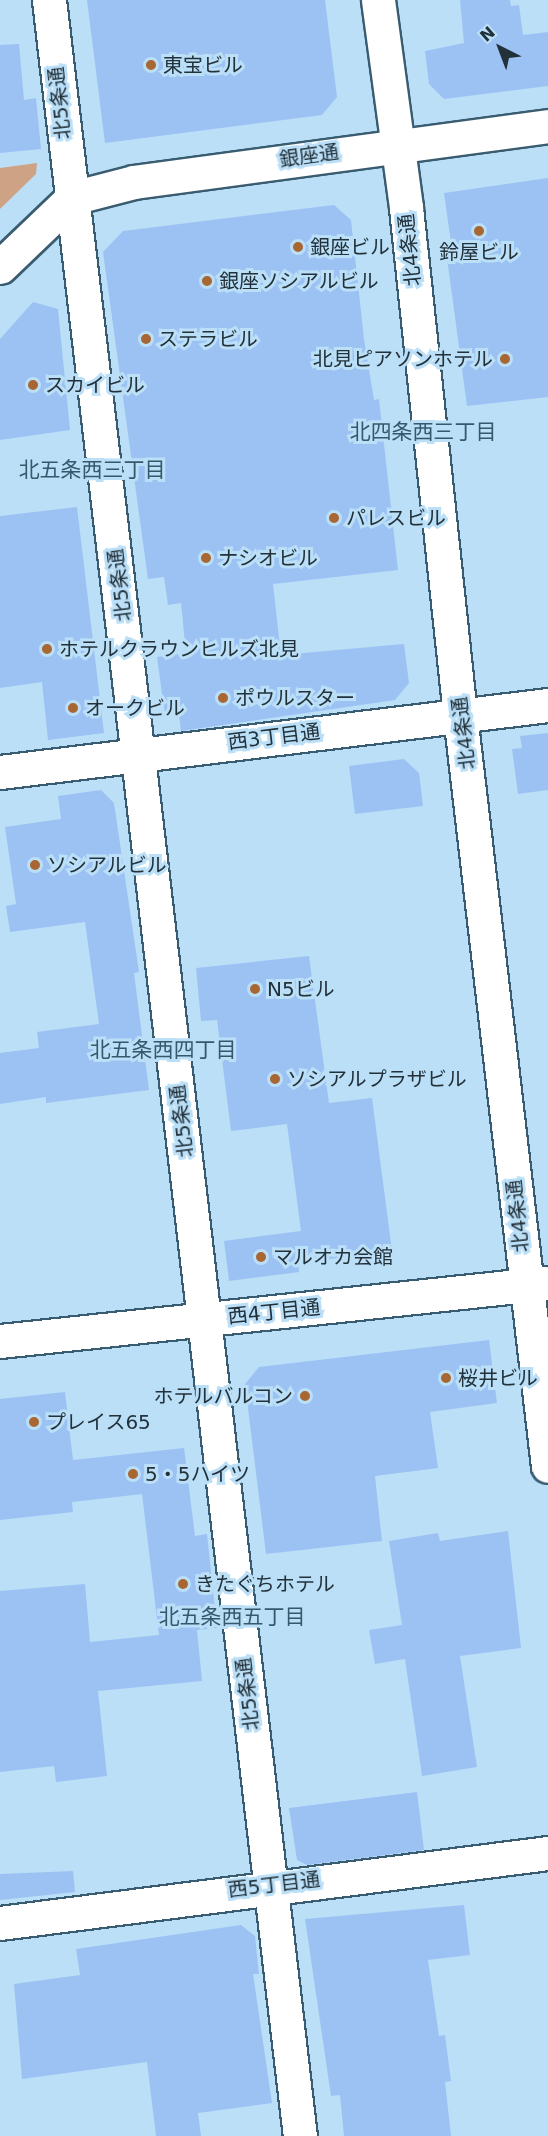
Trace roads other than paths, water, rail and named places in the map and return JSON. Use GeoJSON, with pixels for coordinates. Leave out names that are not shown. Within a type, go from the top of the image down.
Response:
{"type":"FeatureCollection","features":[{"type":"Feature","properties":{"kind":"street","name":"北5条通"},"geometry":{"type":"LineString","coordinates":[[49,0],[300,2136]]}},
{"type":"Feature","properties":{"kind":"street","name":"北4条通"},"geometry":{"type":"LineString","coordinates":[[378,0],[458,669],[460,715],[537,1284],[548,1466]]}},
{"type":"Feature","properties":{"kind":"street","name":"銀座通"},"geometry":{"type":"LineString","coordinates":[[72,198],[134,182],[548,126]]}},
{"type":"Feature","properties":{"kind":"street"},"geometry":{"type":"LineString","coordinates":[[0,267],[72,198]]}},
{"type":"Feature","properties":{"kind":"street","name":"西3丁目通"},"geometry":{"type":"LineString","coordinates":[[0,772],[548,705]]}},
{"type":"Feature","properties":{"kind":"street","name":"西4丁目通"},"geometry":{"type":"LineString","coordinates":[[0,1341],[537,1284]]}},
{"type":"Feature","properties":{"kind":"street","name":"西5丁目通"},"geometry":{"type":"LineString","coordinates":[[0,1923],[270,1885],[548,1852]]}},
{"type":"Feature","properties":{"kind":"place","name":"東宝ビル"},"geometry":{"type":"Point","coordinates":[151,65]}},
{"type":"Feature","properties":{"kind":"place","name":"鈴屋ビル"},"geometry":{"type":"Point","coordinates":[479,231]}},
{"type":"Feature","properties":{"kind":"place","name":"銀座ビル"},"geometry":{"type":"Point","coordinates":[298,247]}},
{"type":"Feature","properties":{"kind":"place","name":"銀座ソシアルビル"},"geometry":{"type":"Point","coordinates":[207,281]}},
{"type":"Feature","properties":{"kind":"place","name":"ステラビル"},"geometry":{"type":"Point","coordinates":[146,339]}},
{"type":"Feature","properties":{"kind":"place","name":"北見ピアソンホテル"},"geometry":{"type":"Point","coordinates":[505,359]}},
{"type":"Feature","properties":{"kind":"place","name":"スカイビル"},"geometry":{"type":"Point","coordinates":[33,385]}},
{"type":"Feature","properties":{"kind":"place","name":"パレスビル"},"geometry":{"type":"Point","coordinates":[334,518]}},
{"type":"Feature","properties":{"kind":"place","name":"ナシオビル"},"geometry":{"type":"Point","coordinates":[206,558]}},
{"type":"Feature","properties":{"kind":"place","name":"ホテルクラウンヒルズ北見"},"geometry":{"type":"Point","coordinates":[47,649]}},
{"type":"Feature","properties":{"kind":"place","name":"ポウルスター"},"geometry":{"type":"Point","coordinates":[223,698]}},
{"type":"Feature","properties":{"kind":"place","name":"オークビル"},"geometry":{"type":"Point","coordinates":[73,708]}},
{"type":"Feature","properties":{"kind":"place","name":"ソシアルビル"},"geometry":{"type":"Point","coordinates":[35,865]}},
{"type":"Feature","properties":{"kind":"place","name":"N5ビル"},"geometry":{"type":"Point","coordinates":[255,989]}},
{"type":"Feature","properties":{"kind":"place","name":"ソシアルプラザビル"},"geometry":{"type":"Point","coordinates":[275,1079]}},
{"type":"Feature","properties":{"kind":"place","name":"マルオカ会館"},"geometry":{"type":"Point","coordinates":[261,1257]}},
{"type":"Feature","properties":{"kind":"place","name":"桜井ビル"},"geometry":{"type":"Point","coordinates":[446,1378]}},
{"type":"Feature","properties":{"kind":"place","name":"ホテルバルコン"},"geometry":{"type":"Point","coordinates":[305,1396]}},
{"type":"Feature","properties":{"kind":"place","name":"プレイス65"},"geometry":{"type":"Point","coordinates":[34,1422]}},
{"type":"Feature","properties":{"kind":"place","name":"5・5ハイツ"},"geometry":{"type":"Point","coordinates":[133,1474]}},
{"type":"Feature","properties":{"kind":"place","name":"きたぐちホテル"},"geometry":{"type":"Point","coordinates":[183,1584]}},
{"type":"Feature","properties":{"kind":"district","name":"北四条西三丁目"},"geometry":{"type":"Point","coordinates":[423,432]}},
{"type":"Feature","properties":{"kind":"district","name":"北五条西三丁目"},"geometry":{"type":"Point","coordinates":[92,470]}},
{"type":"Feature","properties":{"kind":"district","name":"北五条西四丁目"},"geometry":{"type":"Point","coordinates":[163,1050]}},
{"type":"Feature","properties":{"kind":"district","name":"北五条西五丁目"},"geometry":{"type":"Point","coordinates":[232,1617]}}]}
